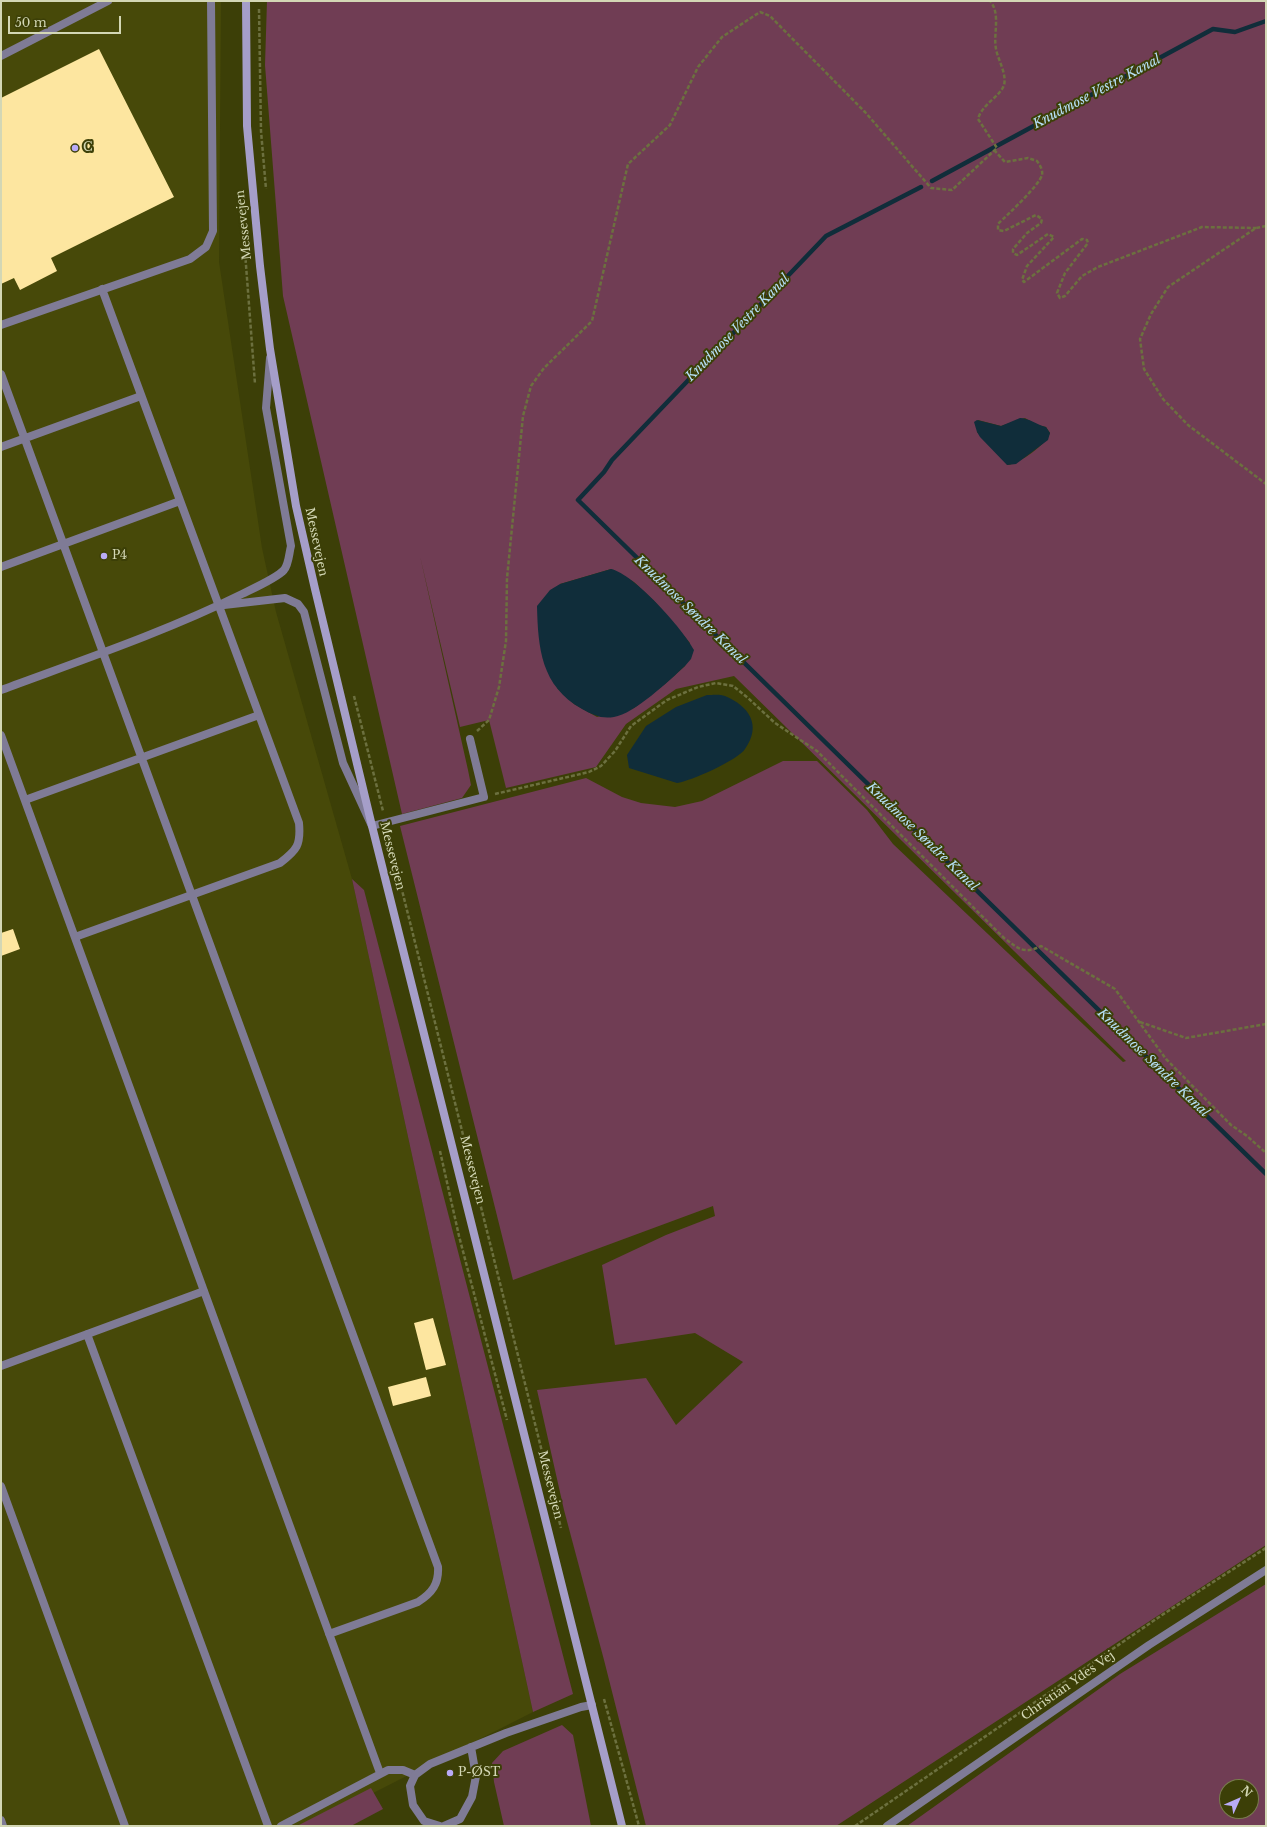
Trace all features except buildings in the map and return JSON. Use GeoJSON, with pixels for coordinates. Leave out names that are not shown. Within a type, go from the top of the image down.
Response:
{"type":"FeatureCollection","features":[{"type":"Feature","properties":{"kind":"main road","name":"Messevejen"},"geometry":{"type":"LineString","coordinates":[[246,1],[247,126],[270,349],[296,506],[314,589],[372,826],[459,1169],[622,1826]]}},
{"type":"Feature","properties":{"kind":"street"},"geometry":{"type":"LineString","coordinates":[[1,56],[108,1]]}},
{"type":"Feature","properties":{"kind":"street"},"geometry":{"type":"LineString","coordinates":[[1,325],[190,259],[206,247],[211,239],[213,231],[211,1]]}},
{"type":"Feature","properties":{"kind":"street"},"geometry":{"type":"LineString","coordinates":[[75,937],[280,863],[298,846],[300,836],[298,823],[259,715],[102,289]]}},
{"type":"Feature","properties":{"kind":"street"},"geometry":{"type":"LineString","coordinates":[[1,690],[103,653],[219,605],[270,579],[284,570],[288,561],[291,546],[266,408],[270,349]]}},
{"type":"Feature","properties":{"kind":"street"},"geometry":{"type":"LineString","coordinates":[[1,374],[438,1567],[438,1576],[435,1588],[418,1602],[329,1634]]}},
{"type":"Feature","properties":{"kind":"street"},"geometry":{"type":"LineString","coordinates":[[1,447],[141,396]]}},
{"type":"Feature","properties":{"kind":"street"},"geometry":{"type":"LineString","coordinates":[[1,567],[180,501]]}},
{"type":"Feature","properties":{"kind":"street"},"geometry":{"type":"LineString","coordinates":[[219,605],[285,598],[298,604],[304,612],[343,763],[372,826],[484,798],[470,738]]}},
{"type":"Feature","properties":{"kind":"street"},"geometry":{"type":"LineString","coordinates":[[25,800],[259,715]]}},
{"type":"Feature","properties":{"kind":"street"},"geometry":{"type":"LineString","coordinates":[[1,735],[380,1773]]}},
{"type":"Feature","properties":{"kind":"street"},"geometry":{"type":"LineString","coordinates":[[1,1366],[204,1291]]}},
{"type":"Feature","properties":{"kind":"street"},"geometry":{"type":"LineString","coordinates":[[87,1334],[268,1826]]}},
{"type":"Feature","properties":{"kind":"street"},"geometry":{"type":"LineString","coordinates":[[1,1486],[125,1826]]}},
{"type":"Feature","properties":{"kind":"street","name":"Christian Ydes Vej"},"geometry":{"type":"LineString","coordinates":[[887,1826],[1149,1645],[1266,1570]]}},
{"type":"Feature","properties":{"kind":"street"},"geometry":{"type":"LineString","coordinates":[[440,1826],[424,1821],[413,1805],[410,1786],[415,1775],[430,1764],[471,1747],[581,1706],[592,1705]]}},
{"type":"Feature","properties":{"kind":"street"},"geometry":{"type":"LineString","coordinates":[[444,1826],[460,1819],[472,1798],[476,1776],[471,1747]]}},
{"type":"Feature","properties":{"kind":"street"},"geometry":{"type":"LineString","coordinates":[[281,1826],[362,1784],[380,1773],[395,1769],[415,1775]]}},
{"type":"Feature","properties":{"kind":"street"},"geometry":{"type":"LineString","coordinates":[[1,1820],[3,1826]]}},
{"type":"Feature","properties":{"kind":"path"},"geometry":{"type":"LineString","coordinates":[[259,1],[261,131],[266,192]]}},
{"type":"Feature","properties":{"kind":"path"},"geometry":{"type":"LineString","coordinates":[[470,738],[489,720],[499,687],[506,641],[507,578],[523,416],[532,386],[544,368],[592,321],[628,164],[670,125],[698,67],[722,37],[760,12],[770,16],[865,112],[931,188],[952,190],[996,148],[978,119],[980,111],[1003,87],[1005,80],[996,49],[996,13],[990,1]]}},
{"type":"Feature","properties":{"kind":"path"},"geometry":{"type":"LineString","coordinates":[[994,150],[1005,162],[1028,158],[1037,161],[1042,171],[1042,176],[1036,185],[998,224],[998,230],[1004,231],[1036,214],[1042,219],[1041,223],[1027,233],[1013,249],[1014,253],[1017,255],[1048,234],[1054,237],[1027,266],[1022,274],[1022,280],[1024,282],[1082,239],[1087,240],[1088,243],[1065,273],[1057,294],[1060,298],[1065,296],[1082,276],[1098,266],[1202,227],[1256,228],[1266,226]]}},
{"type":"Feature","properties":{"kind":"path"},"geometry":{"type":"LineString","coordinates":[[1256,228],[1168,287],[1151,314],[1140,339],[1144,369],[1163,399],[1188,424],[1266,484]]}},
{"type":"Feature","properties":{"kind":"path"},"geometry":{"type":"LineString","coordinates":[[484,798],[507,790],[589,772],[601,766],[615,751],[631,726],[667,700],[698,686],[716,683],[732,686],[748,698],[774,723],[817,751],[1004,938],[1022,951],[1032,950],[1041,946],[1115,989],[1166,1059],[1231,1125],[1247,1136],[1266,1153]]}},
{"type":"Feature","properties":{"kind":"path"},"geometry":{"type":"LineString","coordinates":[[353,690],[562,1532]]}},
{"type":"Feature","properties":{"kind":"path"},"geometry":{"type":"LineString","coordinates":[[1139,1022],[1186,1038],[1266,1024]]}},
{"type":"Feature","properties":{"kind":"path"},"geometry":{"type":"LineString","coordinates":[[855,1826],[1149,1623],[1266,1548]]}},
{"type":"Feature","properties":{"kind":"path"},"geometry":{"type":"LineString","coordinates":[[602,1694],[639,1826]]}},
{"type":"Feature","properties":{"kind":"shaded area"},"geometry":{"type":"Polygon","coordinates":[[[1,1],[221,1],[219,262],[262,548],[276,612],[352,879],[533,1712],[308,1826],[1,1826],[1,1]]]}},
{"type":"Feature","properties":{"kind":"shaded area"},"geometry":{"type":"Polygon","coordinates":[[[267,1],[1266,1],[1266,1545],[836,1826],[646,1826],[564,1510],[537,1390],[646,1378],[676,1425],[743,1362],[695,1333],[615,1345],[602,1265],[666,1235],[715,1216],[713,1206],[513,1280],[400,826],[586,778],[622,797],[641,803],[675,807],[702,801],[783,761],[817,761],[867,810],[893,844],[1123,1062],[1126,1061],[734,676],[676,689],[626,724],[596,767],[506,788],[489,720],[460,727],[420,556],[471,785],[462,798],[402,814],[283,296],[265,65],[267,1]],[[1025,418],[1001,426],[978,420],[977,432],[1008,465],[1013,464],[1038,448],[1048,438],[1050,433],[1046,427],[1037,425],[1025,418]],[[611,569],[560,584],[557,688],[574,704],[597,717],[634,708],[666,683],[685,666],[690,643],[655,602],[634,582],[611,569]]]}},
{"type":"Feature","properties":{"kind":"shaded area"},"geometry":{"type":"Polygon","coordinates":[[[352,879],[364,890],[573,1694],[533,1712],[352,879]]]}},
{"type":"Feature","properties":{"kind":"shaded area"},"geometry":{"type":"Polygon","coordinates":[[[1266,1584],[1266,1826],[907,1826],[1120,1674],[1266,1584]]]}},
{"type":"Feature","properties":{"kind":"shaded area"},"geometry":{"type":"Polygon","coordinates":[[[562,1725],[573,1735],[591,1826],[504,1826],[494,1782],[492,1763],[503,1751],[562,1725]]]}},
{"type":"Feature","properties":{"kind":"shaded area"},"geometry":{"type":"Polygon","coordinates":[[[371,1788],[383,1809],[351,1826],[297,1826],[371,1788]]]}},
{"type":"Feature","properties":{"kind":"water"},"geometry":{"type":"Polygon","coordinates":[[[1020,418],[1027,419],[1046,427],[1050,433],[1048,440],[1016,464],[1007,465],[980,437],[974,422],[977,420],[1001,426],[1020,418]]]}},
{"type":"Feature","properties":{"kind":"water"},"geometry":{"type":"Polygon","coordinates":[[[611,569],[621,573],[644,591],[669,616],[694,650],[691,659],[685,666],[651,696],[622,715],[605,717],[590,713],[568,700],[550,677],[544,665],[541,651],[537,606],[550,590],[560,584],[611,569]]]}},
{"type":"Feature","properties":{"kind":"water"},"geometry":{"type":"Polygon","coordinates":[[[707,695],[723,695],[733,700],[741,705],[750,717],[752,732],[750,740],[741,754],[714,769],[677,783],[629,768],[627,755],[646,726],[676,707],[707,695]]]}},
{"type":"Feature","properties":{"kind":"waterway","name":"Knudmose Vestre Kanal"},"geometry":{"type":"LineString","coordinates":[[932,181],[1213,29],[1235,32],[1266,21]]}},
{"type":"Feature","properties":{"kind":"waterway","name":"Knudmose Søndre Kanal"},"geometry":{"type":"LineString","coordinates":[[921,187],[826,236],[612,460],[604,472],[578,500],[1266,1174]]}},
{"type":"Feature","properties":{"kind":"place","name":"C"},"geometry":{"type":"Point","coordinates":[75,148]}},
{"type":"Feature","properties":{"kind":"place","name":"P4"},"geometry":{"type":"Point","coordinates":[104,556]}},
{"type":"Feature","properties":{"kind":"place","name":"P-ØST"},"geometry":{"type":"Point","coordinates":[450,1773]}}]}
